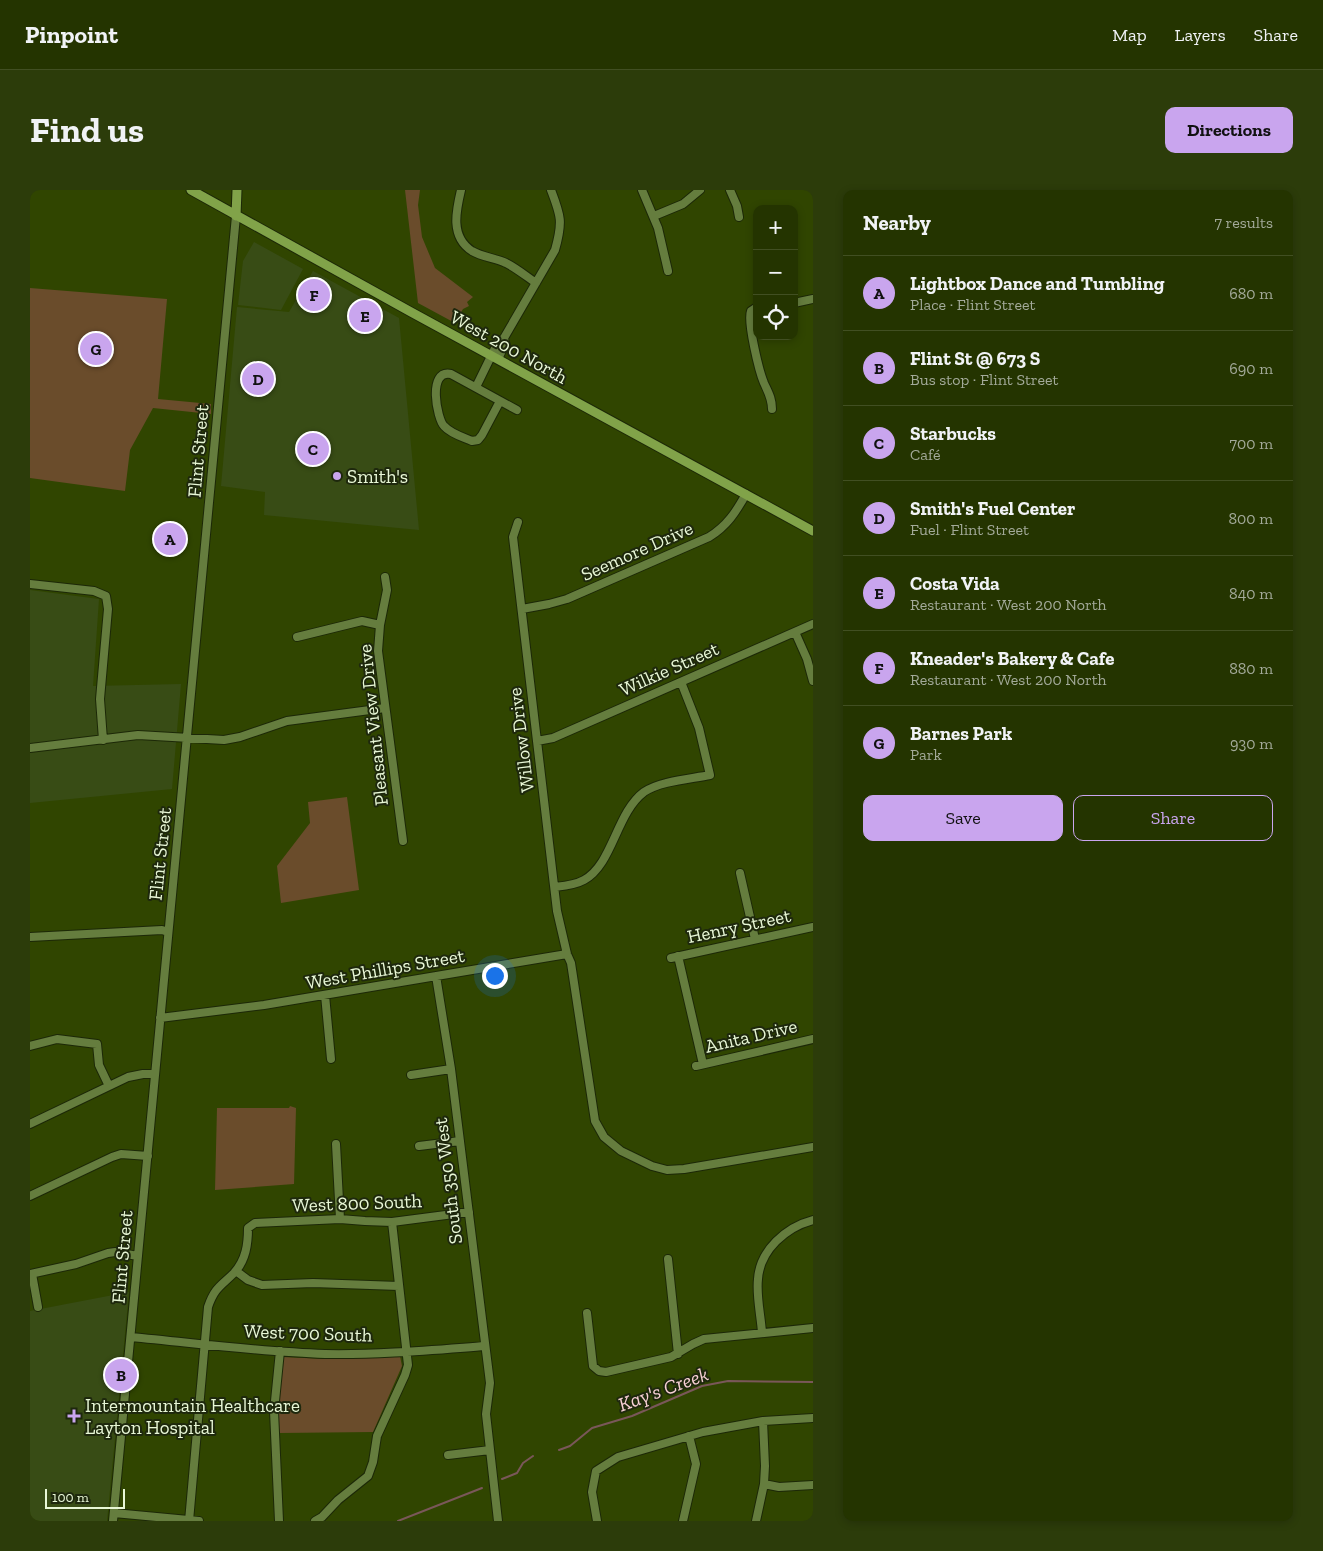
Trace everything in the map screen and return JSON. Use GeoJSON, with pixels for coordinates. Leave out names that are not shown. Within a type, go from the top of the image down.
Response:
{"type":"FeatureCollection","features":[{"type":"Feature","properties":{"kind":"main road","name":"West 200 North"},"geometry":{"type":"LineString","coordinates":[[191,190],[813,531]]}},
{"type":"Feature","properties":{"kind":"main road","name":"Flint Street"},"geometry":{"type":"LineString","coordinates":[[236,216],[237,190]]}},
{"type":"Feature","properties":{"kind":"street"},"geometry":{"type":"LineString","coordinates":[[460,190],[455,221],[458,234],[464,243],[474,252],[508,264],[536,283]]}},
{"type":"Feature","properties":{"kind":"street"},"geometry":{"type":"LineString","coordinates":[[476,387],[494,357],[498,342],[504,338],[555,250],[561,218],[551,190]]}},
{"type":"Feature","properties":{"kind":"street"},"geometry":{"type":"LineString","coordinates":[[642,190],[662,238],[668,271]]}},
{"type":"Feature","properties":{"kind":"street"},"geometry":{"type":"LineString","coordinates":[[654,216],[683,204],[700,190]]}},
{"type":"Feature","properties":{"kind":"street"},"geometry":{"type":"LineString","coordinates":[[730,190],[737,206],[738,217]]}},
{"type":"Feature","properties":{"kind":"street","name":"Flint Street"},"geometry":{"type":"LineString","coordinates":[[114,1517],[236,216]]}},
{"type":"Feature","properties":{"kind":"street"},"geometry":{"type":"LineString","coordinates":[[798,302],[813,300]]}},
{"type":"Feature","properties":{"kind":"street"},"geometry":{"type":"LineString","coordinates":[[753,311],[749,320],[753,338]]}},
{"type":"Feature","properties":{"kind":"street"},"geometry":{"type":"LineString","coordinates":[[753,340],[761,374],[772,401],[772,409]]}},
{"type":"Feature","properties":{"kind":"street"},"geometry":{"type":"LineString","coordinates":[[500,401],[482,435],[476,441],[472,441],[448,430],[441,422],[436,383],[441,375],[450,374],[517,410]]}},
{"type":"Feature","properties":{"kind":"street","name":"Seemore Drive"},"geometry":{"type":"LineString","coordinates":[[522,609],[567,599],[709,537],[720,530],[732,517],[746,494]]}},
{"type":"Feature","properties":{"kind":"street","name":"Willow Drive"},"geometry":{"type":"LineString","coordinates":[[518,522],[514,537],[522,609],[557,911],[567,954]]}},
{"type":"Feature","properties":{"kind":"street","name":"Pleasant View Drive"},"geometry":{"type":"LineString","coordinates":[[385,576],[387,590],[380,624],[378,651],[403,841]]}},
{"type":"Feature","properties":{"kind":"street"},"geometry":{"type":"LineString","coordinates":[[30,584],[94,591],[106,596],[108,609],[100,699],[103,740]]}},
{"type":"Feature","properties":{"kind":"street"},"geometry":{"type":"LineString","coordinates":[[297,637],[362,621],[380,624]]}},
{"type":"Feature","properties":{"kind":"street","name":"Wilkie Street"},"geometry":{"type":"LineString","coordinates":[[537,740],[553,738],[813,624]]}},
{"type":"Feature","properties":{"kind":"street"},"geometry":{"type":"LineString","coordinates":[[794,632],[807,660],[813,681]]}},
{"type":"Feature","properties":{"kind":"street"},"geometry":{"type":"LineString","coordinates":[[554,887],[574,884],[593,874],[602,862],[628,809],[645,792],[657,785],[710,775],[699,728],[680,682]]}},
{"type":"Feature","properties":{"kind":"street"},"geometry":{"type":"LineString","coordinates":[[30,748],[151,735],[187,739],[224,740],[240,737],[287,721],[385,708]]}},
{"type":"Feature","properties":{"kind":"street"},"geometry":{"type":"LineString","coordinates":[[740,873],[755,939]]}},
{"type":"Feature","properties":{"kind":"street","name":"Henry Street"},"geometry":{"type":"LineString","coordinates":[[700,1065],[694,1028],[674,957],[813,926]]}},
{"type":"Feature","properties":{"kind":"street"},"geometry":{"type":"LineString","coordinates":[[30,937],[162,930],[168,932]]}},
{"type":"Feature","properties":{"kind":"street"},"geometry":{"type":"LineString","coordinates":[[567,954],[571,963],[594,1121],[604,1137],[621,1150],[652,1166],[668,1170],[684,1170],[813,1147]]}},
{"type":"Feature","properties":{"kind":"street","name":"West Phillips Street"},"geometry":{"type":"LineString","coordinates":[[160,1018],[264,1005],[567,954]]}},
{"type":"Feature","properties":{"kind":"street","name":"South 350 West"},"geometry":{"type":"LineString","coordinates":[[436,976],[451,1069],[490,1383],[486,1414],[498,1521]]}},
{"type":"Feature","properties":{"kind":"street"},"geometry":{"type":"LineString","coordinates":[[325,995],[331,1058]]}},
{"type":"Feature","properties":{"kind":"street","name":"Anita Drive"},"geometry":{"type":"LineString","coordinates":[[700,1065],[813,1038]]}},
{"type":"Feature","properties":{"kind":"street"},"geometry":{"type":"LineString","coordinates":[[30,1046],[57,1039],[97,1044],[99,1065],[108,1086]]}},
{"type":"Feature","properties":{"kind":"street"},"geometry":{"type":"LineString","coordinates":[[411,1075],[451,1069]]}},
{"type":"Feature","properties":{"kind":"street"},"geometry":{"type":"LineString","coordinates":[[30,1124],[128,1076],[155,1074]]}},
{"type":"Feature","properties":{"kind":"street"},"geometry":{"type":"LineString","coordinates":[[419,1146],[460,1141]]}},
{"type":"Feature","properties":{"kind":"street"},"geometry":{"type":"LineString","coordinates":[[336,1144],[340,1219]]}},
{"type":"Feature","properties":{"kind":"street"},"geometry":{"type":"LineString","coordinates":[[30,1196],[112,1157],[121,1154],[148,1156]]}},
{"type":"Feature","properties":{"kind":"street","name":"West 800 South"},"geometry":{"type":"LineString","coordinates":[[236,1271],[244,1257],[248,1241],[248,1228],[255,1223],[340,1219],[392,1222],[469,1212]]}},
{"type":"Feature","properties":{"kind":"street"},"geometry":{"type":"LineString","coordinates":[[762,1333],[758,1279],[763,1261],[782,1235],[798,1225],[813,1220]]}},
{"type":"Feature","properties":{"kind":"street"},"geometry":{"type":"LineString","coordinates":[[315,1521],[368,1476],[374,1462],[377,1436],[405,1376],[408,1365],[392,1222]]}},
{"type":"Feature","properties":{"kind":"street"},"geometry":{"type":"LineString","coordinates":[[38,1307],[31,1274],[76,1264],[108,1253],[115,1252],[138,1256]]}},
{"type":"Feature","properties":{"kind":"street"},"geometry":{"type":"LineString","coordinates":[[668,1259],[678,1354]]}},
{"type":"Feature","properties":{"kind":"street"},"geometry":{"type":"LineString","coordinates":[[189,1520],[208,1306],[217,1287],[236,1271],[248,1280],[262,1285],[313,1283],[399,1286]]}},
{"type":"Feature","properties":{"kind":"street"},"geometry":{"type":"LineString","coordinates":[[587,1313],[593,1366],[599,1371],[606,1372],[671,1358],[704,1339],[813,1328]]}},
{"type":"Feature","properties":{"kind":"street","name":"West 700 South"},"geometry":{"type":"LineString","coordinates":[[131,1336],[325,1354],[484,1346]]}},
{"type":"Feature","properties":{"kind":"street"},"geometry":{"type":"LineString","coordinates":[[279,1521],[274,1412],[280,1351]]}},
{"type":"Feature","properties":{"kind":"street"},"geometry":{"type":"LineString","coordinates":[[597,1521],[592,1492],[596,1471],[618,1457],[689,1436],[763,1421],[813,1418]]}},
{"type":"Feature","properties":{"kind":"street"},"geometry":{"type":"LineString","coordinates":[[756,1521],[764,1484],[763,1421]]}},
{"type":"Feature","properties":{"kind":"street"},"geometry":{"type":"LineString","coordinates":[[683,1521],[696,1464],[689,1436]]}},
{"type":"Feature","properties":{"kind":"street"},"geometry":{"type":"LineString","coordinates":[[448,1456],[490,1450]]}},
{"type":"Feature","properties":{"kind":"street"},"geometry":{"type":"LineString","coordinates":[[764,1484],[779,1487],[813,1485]]}},
{"type":"Feature","properties":{"kind":"street"},"geometry":{"type":"LineString","coordinates":[[114,1517],[200,1521]]}},
{"type":"Feature","properties":{"kind":"shaded area"},"geometry":{"type":"Polygon","coordinates":[[[405,190],[420,190],[418,205],[422,237],[435,268],[473,297],[467,302],[469,306],[463,309],[455,323],[418,303],[405,190]]]}},
{"type":"Feature","properties":{"kind":"shaded area"},"geometry":{"type":"Polygon","coordinates":[[[254,242],[303,269],[281,310],[238,305],[243,261],[254,242]]]}},
{"type":"Feature","properties":{"kind":"shaded area"},"geometry":{"type":"Polygon","coordinates":[[[313,271],[399,318],[419,530],[264,515],[265,492],[221,486],[237,307],[289,312],[313,271]]]}},
{"type":"Feature","properties":{"kind":"shaded area"},"geometry":{"type":"Polygon","coordinates":[[[30,288],[167,299],[158,399],[211,404],[211,414],[153,408],[130,450],[125,491],[30,478],[30,288]]]}},
{"type":"Feature","properties":{"kind":"shaded area"},"geometry":{"type":"Polygon","coordinates":[[[30,590],[99,599],[93,686],[181,684],[172,789],[30,803],[30,590]]]}},
{"type":"Feature","properties":{"kind":"shaded area"},"geometry":{"type":"Polygon","coordinates":[[[347,797],[359,890],[281,903],[277,866],[310,823],[308,802],[347,797]]]}},
{"type":"Feature","properties":{"kind":"shaded area"},"geometry":{"type":"Polygon","coordinates":[[[290,1106],[296,1108],[294,1184],[215,1190],[217,1108],[289,1108],[290,1106]]]}},
{"type":"Feature","properties":{"kind":"shaded area","name":"Intermountain Healthcare Layton Hospital"},"geometry":{"type":"Polygon","coordinates":[[[129,1292],[107,1521],[30,1521],[30,1311],[129,1292]]]}},
{"type":"Feature","properties":{"kind":"shaded area"},"geometry":{"type":"Polygon","coordinates":[[[400,1356],[402,1366],[373,1432],[279,1433],[278,1409],[282,1357],[326,1359],[400,1356]]]}},
{"type":"Feature","properties":{"kind":"waterway","name":"Kay's Creek"},"geometry":{"type":"LineString","coordinates":[[559,1450],[570,1446],[592,1428],[632,1416],[702,1386],[728,1381],[813,1382]]}},
{"type":"Feature","properties":{"kind":"waterway","name":"Kay's Creek"},"geometry":{"type":"LineString","coordinates":[[502,1479],[517,1473],[523,1463],[533,1456]]}},
{"type":"Feature","properties":{"kind":"waterway","name":"Kay's Creek"},"geometry":{"type":"LineString","coordinates":[[398,1521],[482,1488]]}},
{"type":"Feature","properties":{"kind":"place","name":"Kneader's Bakery & Cafe"},"geometry":{"type":"Point","coordinates":[314,295]}},
{"type":"Feature","properties":{"kind":"place","name":"Costa Vida"},"geometry":{"type":"Point","coordinates":[365,316]}},
{"type":"Feature","properties":{"kind":"place","name":"Barnes Park"},"geometry":{"type":"Point","coordinates":[96,349]}},
{"type":"Feature","properties":{"kind":"place","name":"Smith's Fuel Center"},"geometry":{"type":"Point","coordinates":[258,379]}},
{"type":"Feature","properties":{"kind":"place","name":"Starbucks"},"geometry":{"type":"Point","coordinates":[313,449]}},
{"type":"Feature","properties":{"kind":"place","name":"Smith's"},"geometry":{"type":"Point","coordinates":[337,476]}},
{"type":"Feature","properties":{"kind":"place","name":"Lightbox Dance and Tumbling"},"geometry":{"type":"Point","coordinates":[170,539]}},
{"type":"Feature","properties":{"kind":"place","name":"Flint St @ 673 S"},"geometry":{"type":"Point","coordinates":[121,1375]}},
{"type":"Feature","properties":{"kind":"place","name":"Intermountain Healthcare Layton Hospital"},"geometry":{"type":"Point","coordinates":[74,1416]}}]}
